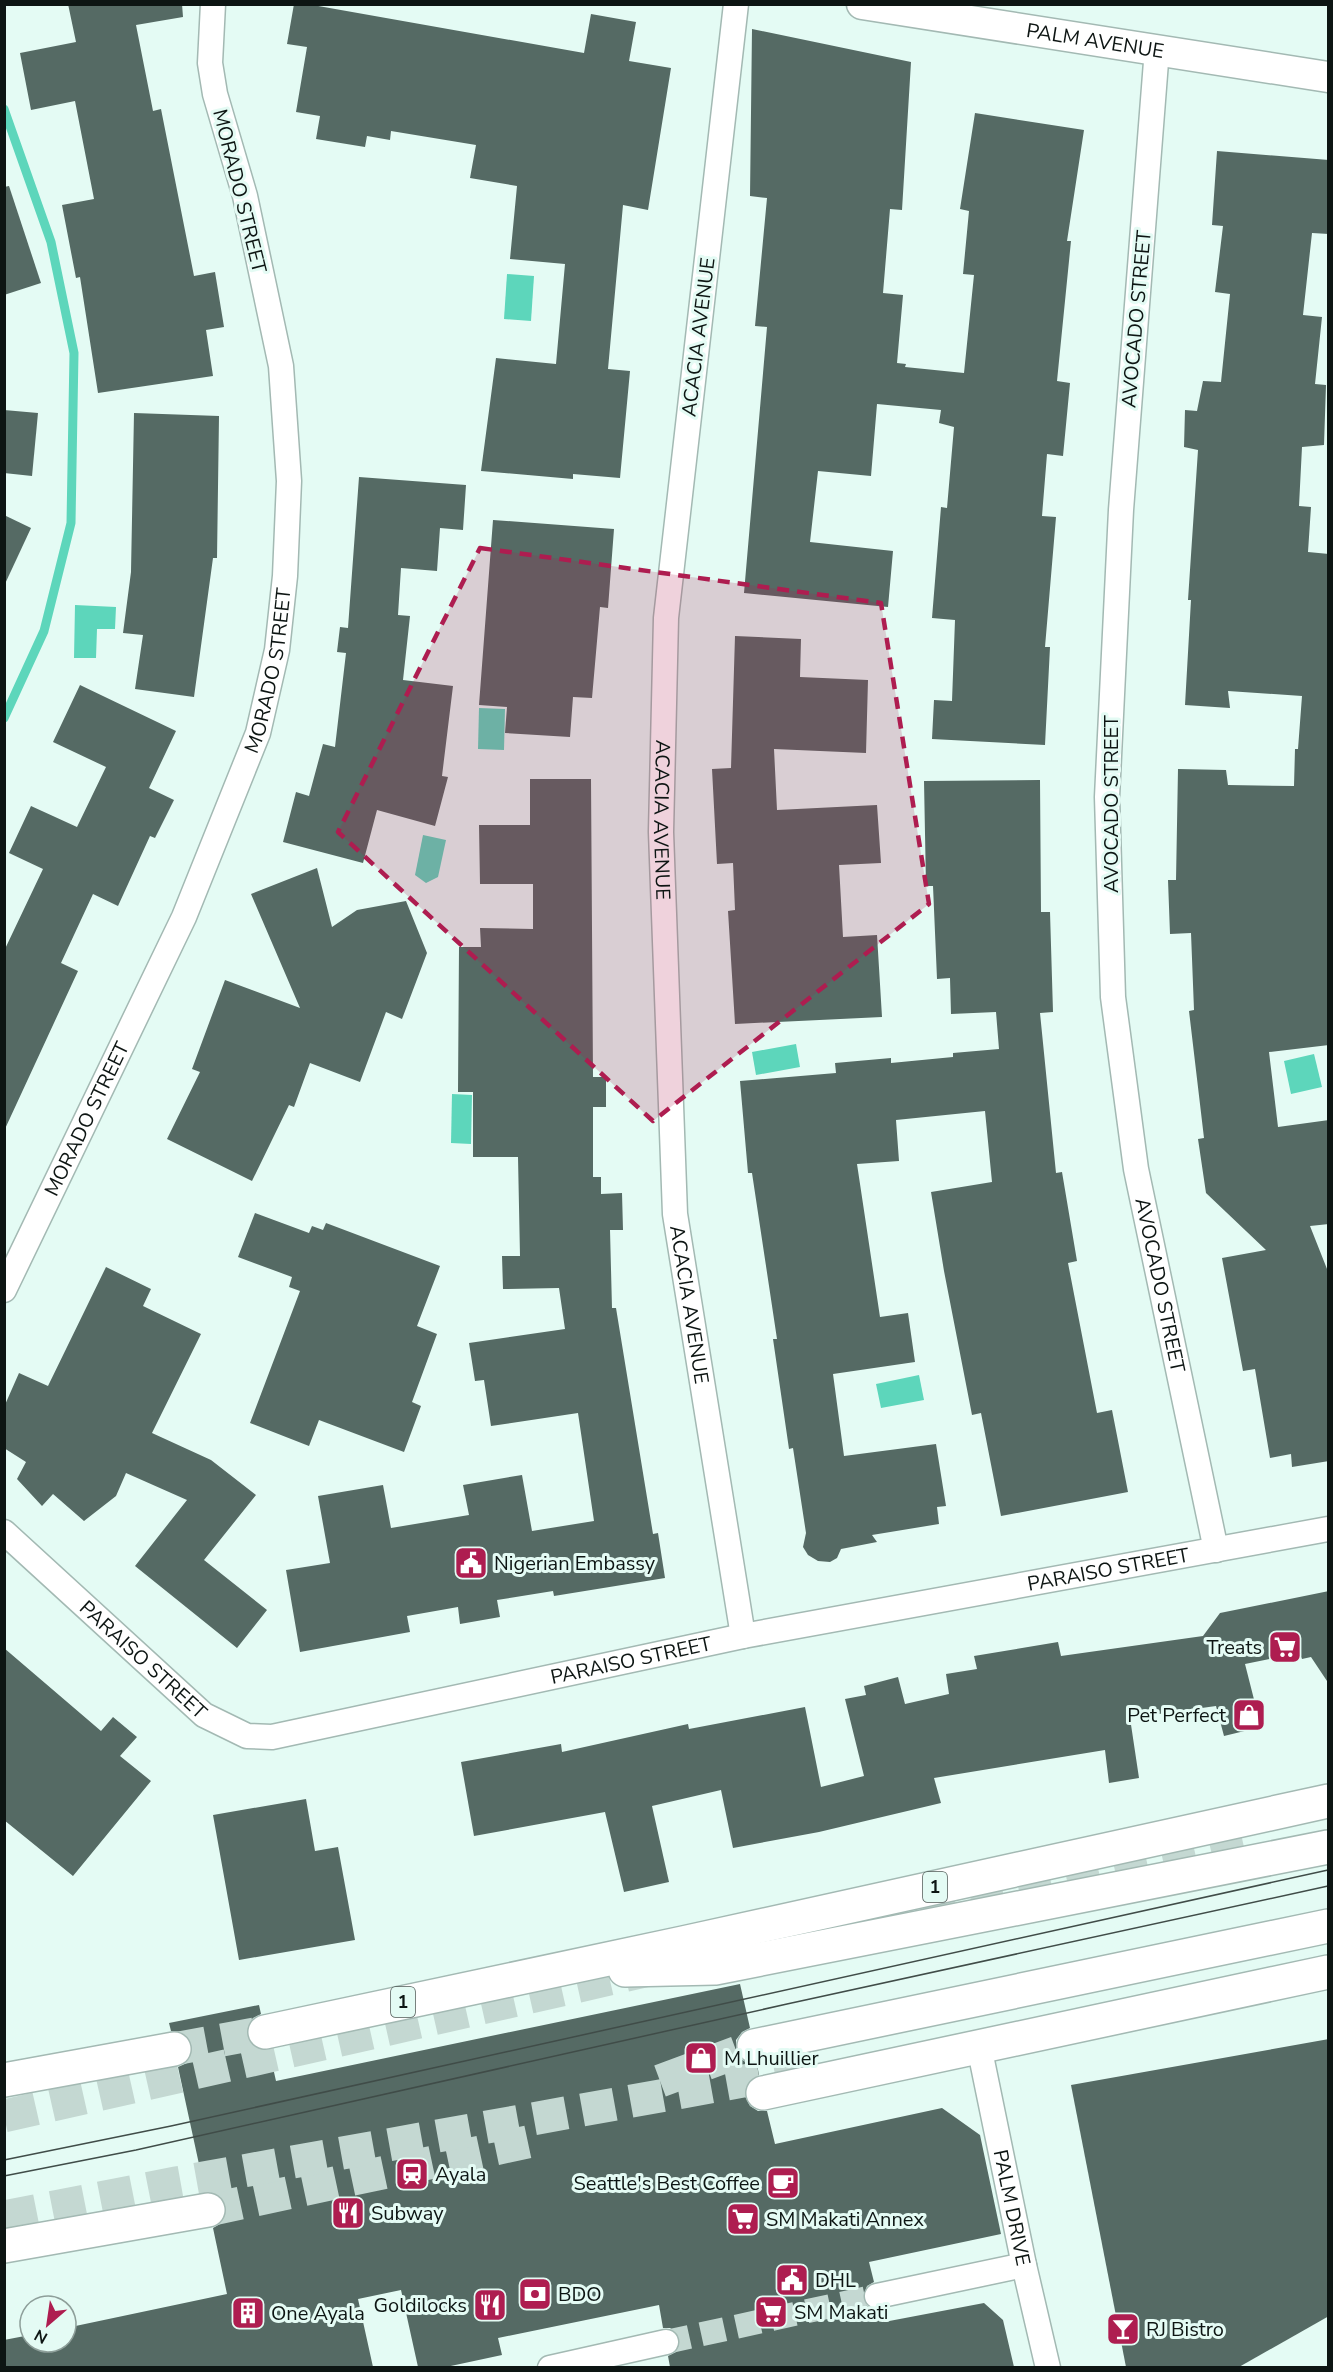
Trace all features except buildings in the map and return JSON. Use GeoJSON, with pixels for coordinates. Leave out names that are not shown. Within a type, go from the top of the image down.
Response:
{"type":"FeatureCollection","features":[{"type":"Feature","properties":{"kind":"highway","name":"1"},"geometry":{"type":"LineString","coordinates":[[265,2032],[1329,1801]]}},
{"type":"Feature","properties":{"kind":"highway"},"geometry":{"type":"LineString","coordinates":[[542,1972],[714,1968],[1329,1847]]}},
{"type":"Feature","properties":{"kind":"highway"},"geometry":{"type":"LineString","coordinates":[[754,2046],[1329,1926]]}},
{"type":"Feature","properties":{"kind":"highway"},"geometry":{"type":"LineString","coordinates":[[763,2093],[1329,1972]]}},
{"type":"Feature","properties":{"kind":"highway"},"geometry":{"type":"LineString","coordinates":[[4,2080],[174,2049]]}},
{"type":"Feature","properties":{"kind":"highway"},"geometry":{"type":"LineString","coordinates":[[4,2246],[208,2210]]}},
{"type":"Feature","properties":{"kind":"street","name":"MORADO STREET"},"geometry":{"type":"LineString","coordinates":[[4,1290],[183,917],[258,733],[278,650],[285,576],[289,481],[281,366],[245,196],[215,94],[210,63],[213,4]]}},
{"type":"Feature","properties":{"kind":"street","name":"ACACIA AVENUE"},"geometry":{"type":"LineString","coordinates":[[736,4],[666,618],[661,832],[675,1214],[743,1636]]}},
{"type":"Feature","properties":{"kind":"street","name":"PALM AVENUE"},"geometry":{"type":"LineString","coordinates":[[862,4],[1329,77]]}},
{"type":"Feature","properties":{"kind":"street","name":"AVOCADO STREET"},"geometry":{"type":"LineString","coordinates":[[1157,50],[1121,510],[1108,777],[1113,997],[1136,1169],[1216,1550]]}},
{"type":"Feature","properties":{"kind":"street","name":"PARAISO STREET"},"geometry":{"type":"LineString","coordinates":[[4,1532],[204,1715],[247,1736],[272,1737],[743,1636],[1329,1529]]}},
{"type":"Feature","properties":{"kind":"street","name":"PALM DRIVE"},"geometry":{"type":"LineString","coordinates":[[980,2046],[1024,2265],[1048,2367]]}},
{"type":"Feature","properties":{"kind":"street"},"geometry":{"type":"LineString","coordinates":[[877,2296],[1024,2265]]}},
{"type":"Feature","properties":{"kind":"street"},"geometry":{"type":"LineString","coordinates":[[550,2367],[666,2342]]}},
{"type":"Feature","properties":{"kind":"highlighted area"},"geometry":{"type":"Polygon","coordinates":[[[480,548],[881,603],[929,904],[653,1121],[338,832],[480,548]]]}},
{"type":"Feature","properties":{"kind":"shaded area"},"geometry":{"type":"Polygon","coordinates":[[[507,274],[534,276],[531,321],[504,319],[507,274]]]}},
{"type":"Feature","properties":{"kind":"shaded area"},"geometry":{"type":"Polygon","coordinates":[[[75,605],[116,607],[115,629],[97,629],[96,658],[74,658],[75,605]]]}},
{"type":"Feature","properties":{"kind":"shaded area"},"geometry":{"type":"Polygon","coordinates":[[[479,708],[505,709],[504,750],[478,749],[479,708]]]}},
{"type":"Feature","properties":{"kind":"shaded area"},"geometry":{"type":"Polygon","coordinates":[[[423,835],[446,840],[438,877],[426,883],[415,875],[423,835]]]}},
{"type":"Feature","properties":{"kind":"shaded area"},"geometry":{"type":"Polygon","coordinates":[[[796,1044],[800,1067],[756,1075],[752,1052],[796,1044]]]}},
{"type":"Feature","properties":{"kind":"shaded area"},"geometry":{"type":"Polygon","coordinates":[[[1314,1054],[1322,1087],[1291,1094],[1284,1061],[1314,1054]]]}},
{"type":"Feature","properties":{"kind":"shaded area"},"geometry":{"type":"Polygon","coordinates":[[[452,1094],[472,1095],[471,1144],[451,1143],[452,1094]]]}},
{"type":"Feature","properties":{"kind":"shaded area"},"geometry":{"type":"Polygon","coordinates":[[[919,1375],[924,1400],[881,1408],[876,1384],[919,1375]]]}},
{"type":"Feature","properties":{"kind":"waterway"},"geometry":{"type":"LineString","coordinates":[[4,109],[51,242],[74,353],[71,523],[44,631],[4,718]]}},
{"type":"Feature","properties":{"kind":"tunnel"},"geometry":{"type":"LineString","coordinates":[[827,1930],[1248,1835]]}},
{"type":"Feature","properties":{"kind":"tunnel"},"geometry":{"type":"LineString","coordinates":[[4,2116],[654,1969]]}},
{"type":"Feature","properties":{"kind":"tunnel"},"geometry":{"type":"LineString","coordinates":[[174,2049],[265,2032]]}},
{"type":"Feature","properties":{"kind":"tunnel"},"geometry":{"type":"LineString","coordinates":[[660,2081],[754,2046]]}},
{"type":"Feature","properties":{"kind":"tunnel"},"geometry":{"type":"LineString","coordinates":[[4,2217],[176,2183],[799,2071]]}},
{"type":"Feature","properties":{"kind":"tunnel"},"geometry":{"type":"LineString","coordinates":[[208,2210],[532,2141]]}},
{"type":"Feature","properties":{"kind":"tunnel"},"geometry":{"type":"LineString","coordinates":[[666,2342],[877,2296]]}},
{"type":"Feature","properties":{"kind":"tram line"},"geometry":{"type":"LineString","coordinates":[[4,2160],[171,2126],[1328,1870]]}},
{"type":"Feature","properties":{"kind":"tram line"},"geometry":{"type":"LineString","coordinates":[[4,2176],[136,2150],[1328,1886]]}},
{"type":"Feature","properties":{"kind":"place","name":"Nigerian Embassy"},"geometry":{"type":"Point","coordinates":[471,1563]}},
{"type":"Feature","properties":{"kind":"place","name":"Treats"},"geometry":{"type":"Point","coordinates":[1285,1647]}},
{"type":"Feature","properties":{"kind":"place","name":"Pet Perfect"},"geometry":{"type":"Point","coordinates":[1249,1715]}},
{"type":"Feature","properties":{"kind":"place","name":"M Lhuillier"},"geometry":{"type":"Point","coordinates":[701,2058]}},
{"type":"Feature","properties":{"kind":"place","name":"Ayala"},"geometry":{"type":"Point","coordinates":[412,2174]}},
{"type":"Feature","properties":{"kind":"place","name":"Seattle's Best Coffee"},"geometry":{"type":"Point","coordinates":[783,2183]}},
{"type":"Feature","properties":{"kind":"place","name":"Subway"},"geometry":{"type":"Point","coordinates":[348,2213]}},
{"type":"Feature","properties":{"kind":"place","name":"SM Makati Annex"},"geometry":{"type":"Point","coordinates":[743,2219]}},
{"type":"Feature","properties":{"kind":"place","name":"DHL"},"geometry":{"type":"Point","coordinates":[792,2280]}},
{"type":"Feature","properties":{"kind":"place","name":"BDO"},"geometry":{"type":"Point","coordinates":[535,2294]}},
{"type":"Feature","properties":{"kind":"place","name":"Goldilocks"},"geometry":{"type":"Point","coordinates":[490,2305]}},
{"type":"Feature","properties":{"kind":"place","name":"SM Makati"},"geometry":{"type":"Point","coordinates":[771,2312]}},
{"type":"Feature","properties":{"kind":"place","name":"One Ayala"},"geometry":{"type":"Point","coordinates":[248,2313]}},
{"type":"Feature","properties":{"kind":"place","name":"RJ Bistro"},"geometry":{"type":"Point","coordinates":[1123,2329]}}]}
